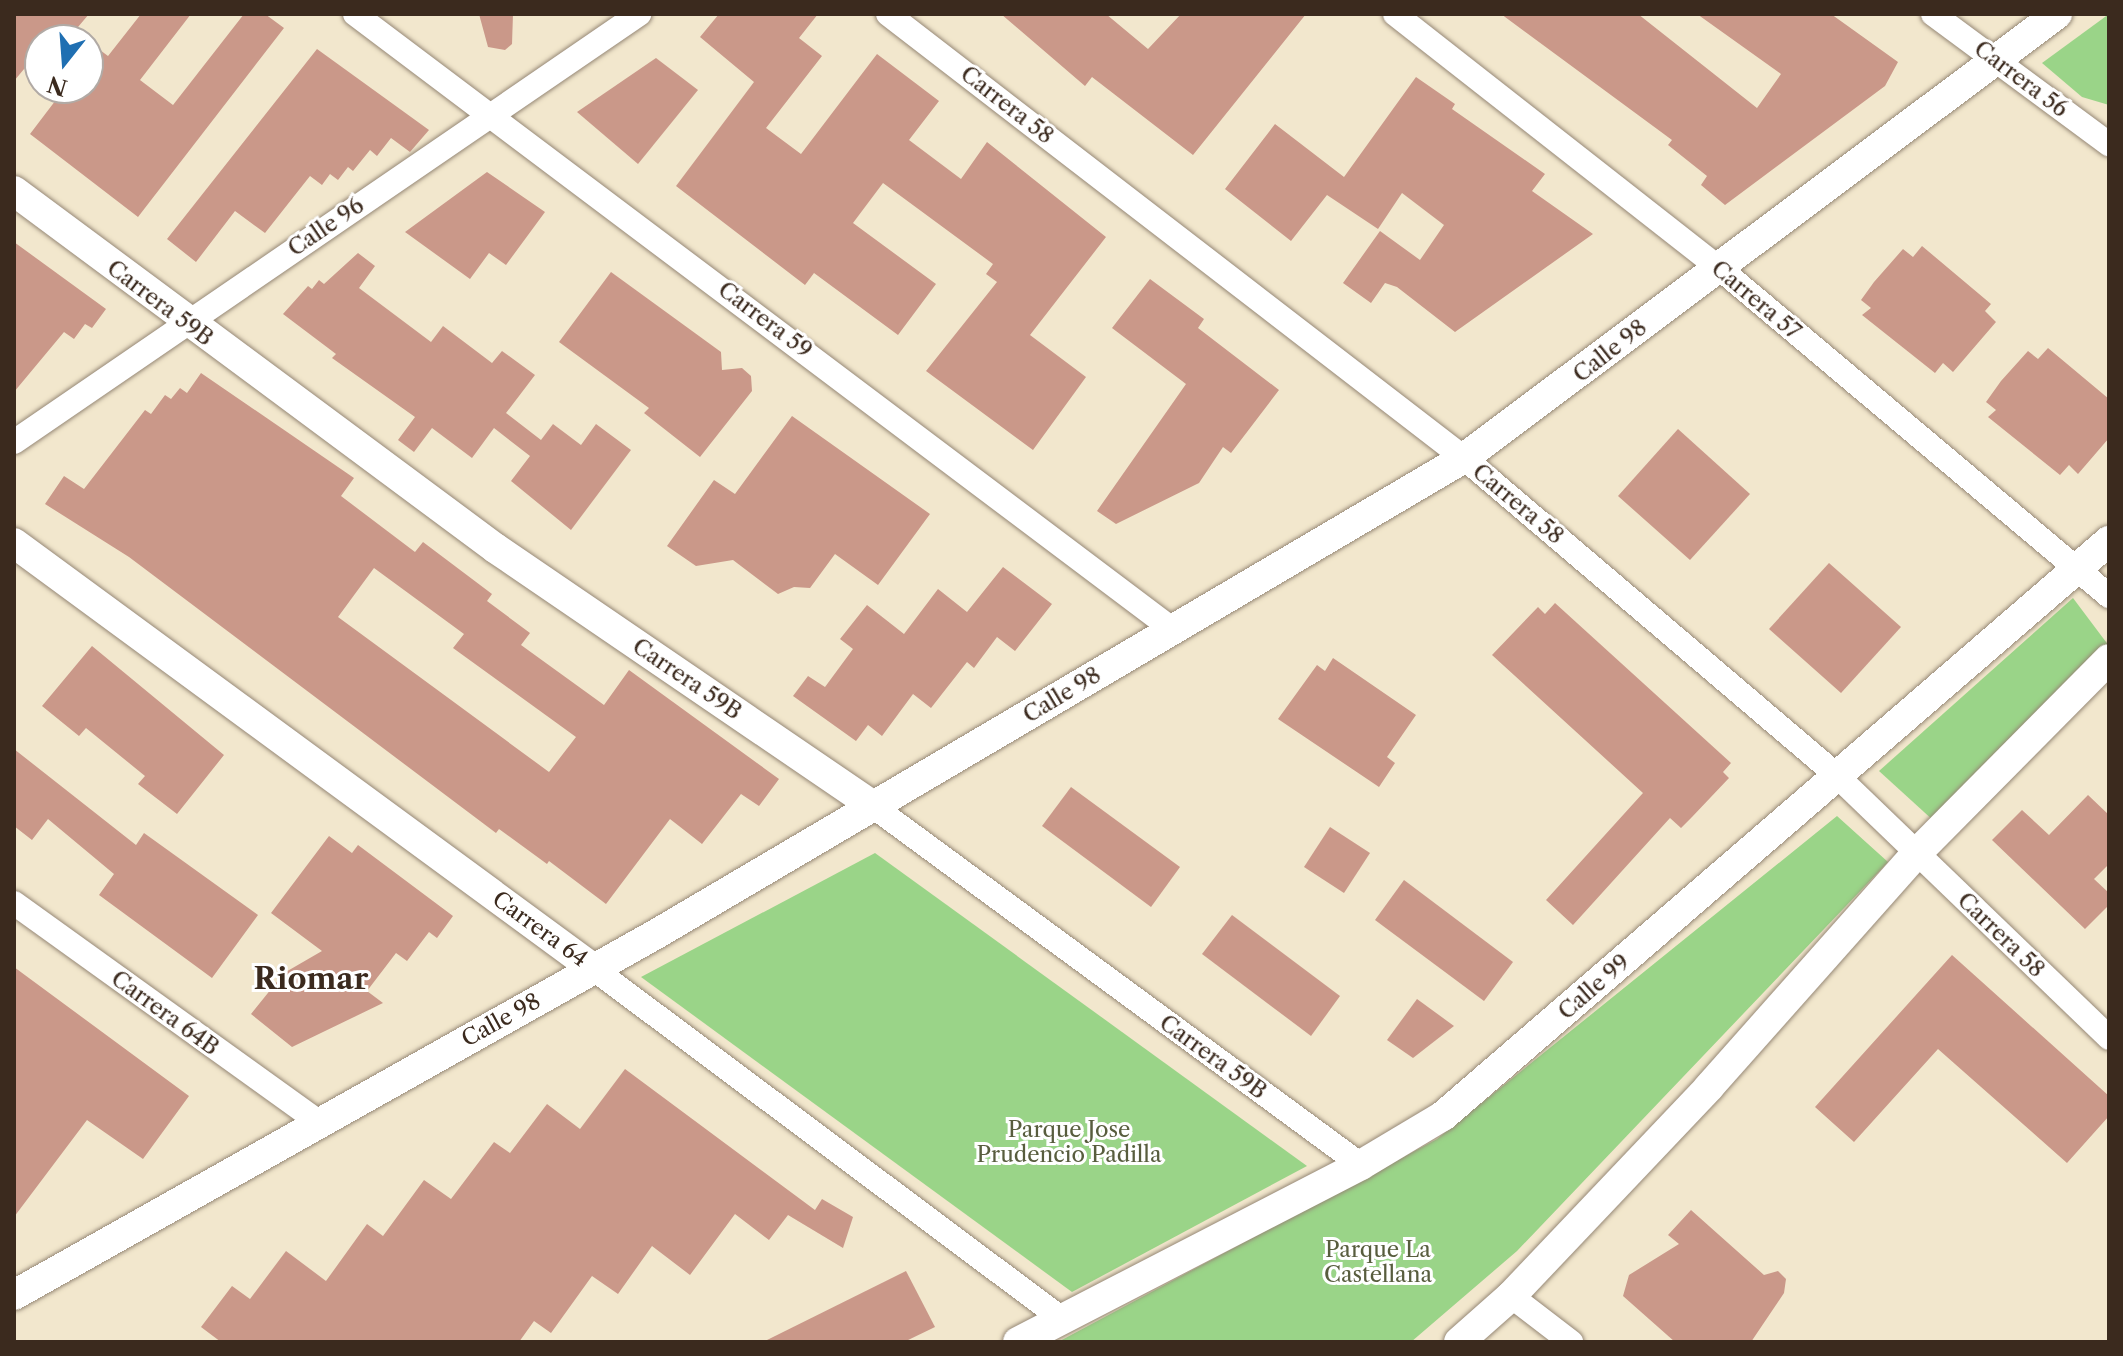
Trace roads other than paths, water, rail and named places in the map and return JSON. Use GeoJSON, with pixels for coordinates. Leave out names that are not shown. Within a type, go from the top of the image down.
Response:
{"type":"FeatureCollection","features":[{"type":"Feature","properties":{"kind":"street","name":"Carrera 59"},"geometry":{"type":"LineString","coordinates":[[355,14],[494,114],[1172,629]]}},
{"type":"Feature","properties":{"kind":"street","name":"Calle 96"},"geometry":{"type":"LineString","coordinates":[[14,442],[639,14]]}},
{"type":"Feature","properties":{"kind":"street","name":"Carrera 58"},"geometry":{"type":"LineString","coordinates":[[888,14],[1464,458],[1836,775],[2109,1038]]}},
{"type":"Feature","properties":{"kind":"street","name":"Carrera 57"},"geometry":{"type":"LineString","coordinates":[[1395,14],[1718,267],[2109,596]]}},
{"type":"Feature","properties":{"kind":"street","name":"Carrera 56"},"geometry":{"type":"LineString","coordinates":[[1933,14],[2109,144]]}},
{"type":"Feature","properties":{"kind":"street","name":"Calle 98"},"geometry":{"type":"LineString","coordinates":[[14,1295],[317,1121],[594,969],[1464,458],[1584,373],[1718,267],[2057,14]]}},
{"type":"Feature","properties":{"kind":"street","name":"Carrera 59B"},"geometry":{"type":"LineString","coordinates":[[14,191],[185,323],[495,548],[874,807],[1361,1165]]}},
{"type":"Feature","properties":{"kind":"street","name":"Calle 99"},"geometry":{"type":"LineString","coordinates":[[1018,1342],[1361,1165],[1443,1116],[2109,541]]}},
{"type":"Feature","properties":{"kind":"street","name":"Carrera 64"},"geometry":{"type":"LineString","coordinates":[[14,543],[594,969],[1062,1319]]}},
{"type":"Feature","properties":{"kind":"street"},"geometry":{"type":"LineString","coordinates":[[1459,1342],[1511,1296],[1709,1087],[1916,854],[2109,659]]}},
{"type":"Feature","properties":{"kind":"street","name":"Carrera 64B"},"geometry":{"type":"LineString","coordinates":[[14,903],[317,1121]]}},
{"type":"Feature","properties":{"kind":"street"},"geometry":{"type":"LineString","coordinates":[[1511,1296],[1571,1342]]}},
{"type":"Feature","properties":{"kind":"district","name":"Riomar"},"geometry":{"type":"Point","coordinates":[311,979]}},
{"type":"Feature","properties":{"kind":"park label","name":"Parque Jose Prudencio Padilla"},"geometry":{"type":"Point","coordinates":[1069,1142]}},
{"type":"Feature","properties":{"kind":"park label","name":"Parque La Castellana"},"geometry":{"type":"Point","coordinates":[1378,1262]}}]}
